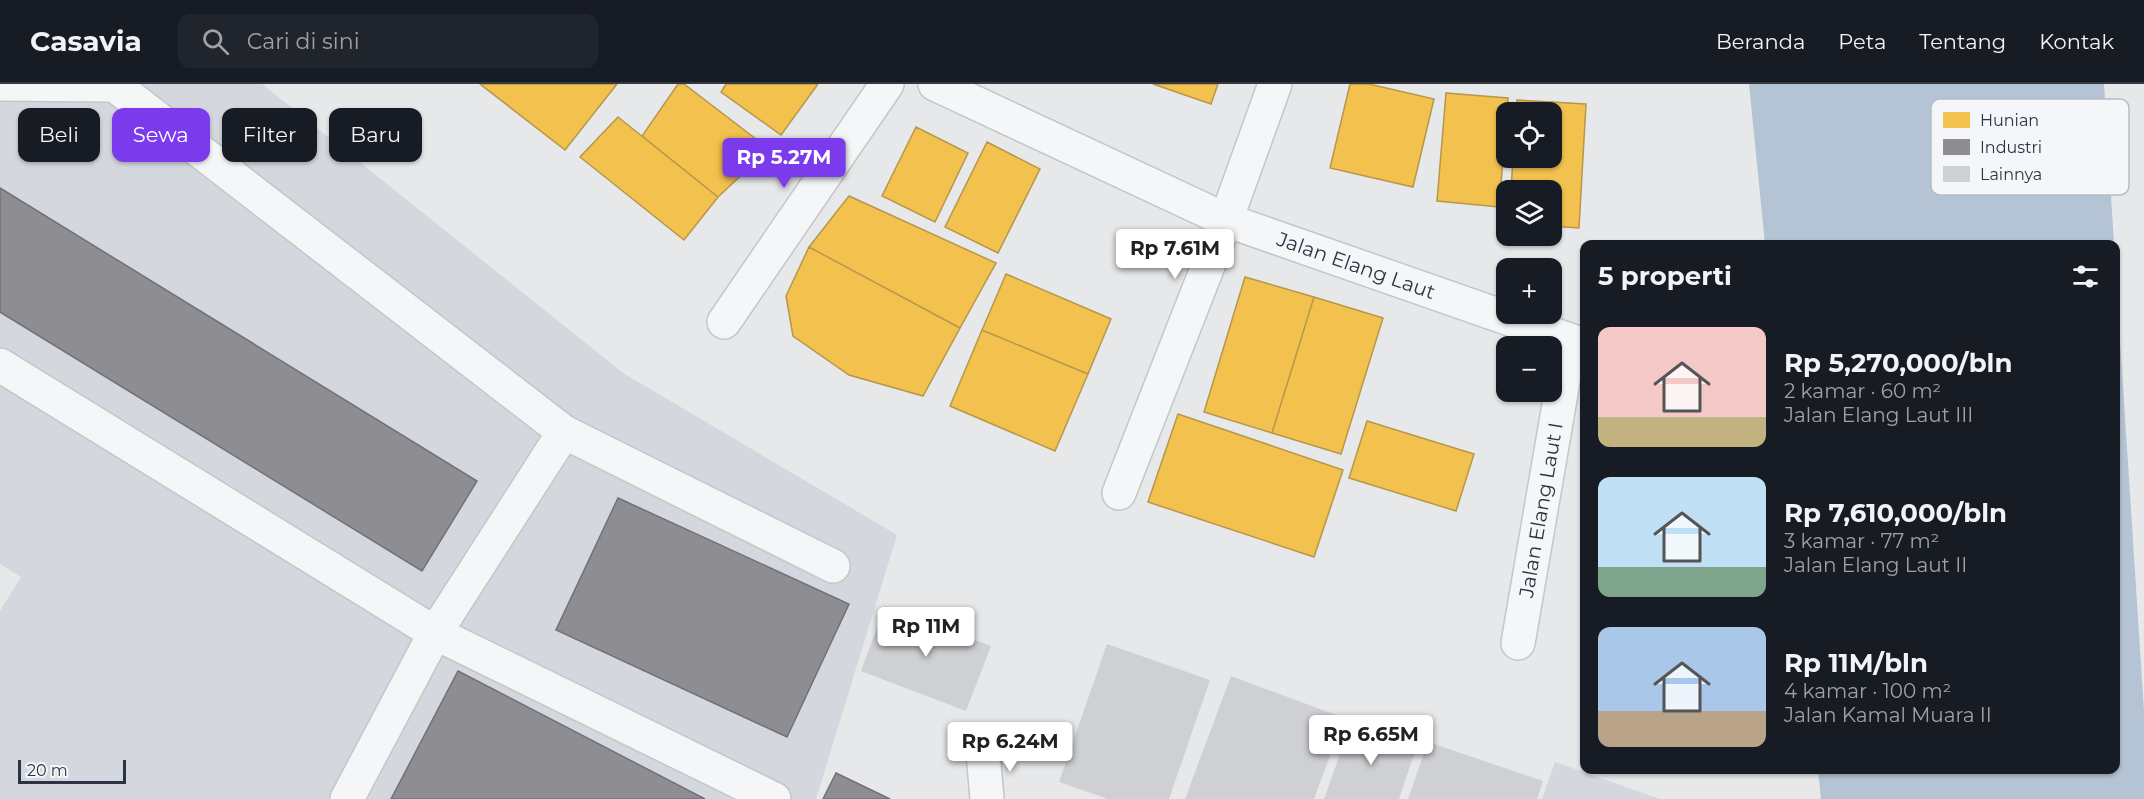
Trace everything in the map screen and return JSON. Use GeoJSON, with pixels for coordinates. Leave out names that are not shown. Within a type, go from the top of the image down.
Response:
{"type":"FeatureCollection","features":[{"type":"Feature","properties":{"kind":"street"},"geometry":{"type":"LineString","coordinates":[[0,84],[113,84],[564,432],[833,566]]}},
{"type":"Feature","properties":{"kind":"street"},"geometry":{"type":"LineString","coordinates":[[724,322],[886,84]]}},
{"type":"Feature","properties":{"kind":"street","name":"Jalan Elang Laut"},"geometry":{"type":"LineString","coordinates":[[935,84],[1226,220],[1577,343]]}},
{"type":"Feature","properties":{"kind":"street"},"geometry":{"type":"LineString","coordinates":[[1119,493],[1226,220],[1275,84]]}},
{"type":"Feature","properties":{"kind":"street","name":"Jalan Elang Laut I"},"geometry":{"type":"LineString","coordinates":[[1518,643],[1577,343]]}},
{"type":"Feature","properties":{"kind":"street"},"geometry":{"type":"LineString","coordinates":[[0,365],[435,633],[774,799]]}},
{"type":"Feature","properties":{"kind":"street"},"geometry":{"type":"LineString","coordinates":[[347,799],[435,633],[564,432]]}},
{"type":"Feature","properties":{"kind":"street"},"geometry":{"type":"LineString","coordinates":[[983,752],[987,799]]}},
{"type":"Feature","properties":{"kind":"shaded area"},"geometry":{"type":"Polygon","coordinates":[[[0,84],[262,84],[292,108],[222,108],[222,162],[317,162],[317,128],[329,138],[329,162],[359,162],[623,373],[897,535],[816,799],[0,799],[0,611],[21,577],[0,564],[0,84]]]}},
{"type":"Feature","properties":{"kind":"shaded area"},"geometry":{"type":"Polygon","coordinates":[[[1555,762],[1580,771],[1580,774],[1589,774],[1660,799],[1542,799],[1555,762]]]}},
{"type":"Feature","properties":{"kind":"water"},"geometry":{"type":"Polygon","coordinates":[[[1749,84],[2104,84],[2105,99],[1931,99],[1931,195],[2111,195],[2114,240],[1765,240],[1749,84]]]}},
{"type":"Feature","properties":{"kind":"water"},"geometry":{"type":"Polygon","coordinates":[[[2120,339],[2144,711],[2144,799],[1821,799],[1818,774],[2120,774],[2120,339]]]}},
{"type":"Feature","properties":{"kind":"building: Hunian"},"geometry":{"type":"Polygon","coordinates":[[[480,84],[617,84],[565,150],[480,84]]]}},
{"type":"Feature","properties":{"kind":"building: Hunian"},"geometry":{"type":"Polygon","coordinates":[[[678,84],[684,84],[769,149],[718,197],[642,136],[678,84]]]}},
{"type":"Feature","properties":{"kind":"building: Hunian"},"geometry":{"type":"Polygon","coordinates":[[[726,84],[818,84],[781,135],[721,92],[726,84]]]}},
{"type":"Feature","properties":{"kind":"building: Hunian"},"geometry":{"type":"Polygon","coordinates":[[[1153,84],[1218,84],[1211,104],[1153,84]]]}},
{"type":"Feature","properties":{"kind":"building: Hunian"},"geometry":{"type":"Polygon","coordinates":[[[1350,84],[1369,84],[1434,99],[1413,187],[1330,168],[1350,84]]]}},
{"type":"Feature","properties":{"kind":"building: Hunian"},"geometry":{"type":"Polygon","coordinates":[[[1446,93],[1508,98],[1508,102],[1496,102],[1496,168],[1502,168],[1501,180],[1496,180],[1496,207],[1437,201],[1446,93]]]}},
{"type":"Feature","properties":{"kind":"building: Hunian"},"geometry":{"type":"Polygon","coordinates":[[[1517,100],[1552,102],[1517,102],[1517,100]]]}},
{"type":"Feature","properties":{"kind":"building: Hunian"},"geometry":{"type":"Polygon","coordinates":[[[1562,103],[1586,104],[1579,228],[1562,227],[1562,180],[1512,180],[1512,168],[1562,168],[1562,103]]]}},
{"type":"Feature","properties":{"kind":"building: Hunian"},"geometry":{"type":"Polygon","coordinates":[[[618,117],[718,197],[684,240],[580,157],[618,117]]]}},
{"type":"Feature","properties":{"kind":"building: Hunian"},"geometry":{"type":"Polygon","coordinates":[[[916,127],[968,153],[935,222],[882,196],[916,127]]]}},
{"type":"Feature","properties":{"kind":"building: Hunian"},"geometry":{"type":"Polygon","coordinates":[[[987,142],[1040,169],[998,253],[945,227],[987,142]]]}},
{"type":"Feature","properties":{"kind":"building: Hunian"},"geometry":{"type":"Polygon","coordinates":[[[849,196],[996,263],[960,328],[809,247],[849,196]]]}},
{"type":"Feature","properties":{"kind":"building: Hunian"},"geometry":{"type":"Polygon","coordinates":[[[809,247],[960,328],[923,396],[849,375],[793,336],[786,296],[809,247]]]}},
{"type":"Feature","properties":{"kind":"building: Hunian"},"geometry":{"type":"Polygon","coordinates":[[[1006,274],[1111,319],[1088,374],[982,330],[1006,274]]]}},
{"type":"Feature","properties":{"kind":"building: Hunian"},"geometry":{"type":"Polygon","coordinates":[[[1245,277],[1314,297],[1272,433],[1204,412],[1245,277]]]}},
{"type":"Feature","properties":{"kind":"building: Hunian"},"geometry":{"type":"Polygon","coordinates":[[[1314,297],[1383,318],[1341,454],[1272,433],[1314,297]]]}},
{"type":"Feature","properties":{"kind":"building: Hunian"},"geometry":{"type":"Polygon","coordinates":[[[982,330],[1088,374],[1055,451],[950,406],[982,330]]]}},
{"type":"Feature","properties":{"kind":"building: Hunian"},"geometry":{"type":"Polygon","coordinates":[[[1178,414],[1343,470],[1314,557],[1148,502],[1178,414]]]}},
{"type":"Feature","properties":{"kind":"building: Hunian"},"geometry":{"type":"Polygon","coordinates":[[[1367,421],[1474,454],[1456,511],[1349,478],[1367,421]]]}},
{"type":"Feature","properties":{"kind":"building: Industri"},"geometry":{"type":"Polygon","coordinates":[[[0,188],[477,481],[422,571],[0,312],[0,188]]]}},
{"type":"Feature","properties":{"kind":"building: Industri"},"geometry":{"type":"Polygon","coordinates":[[[618,498],[849,604],[787,737],[556,630],[618,498]]]}},
{"type":"Feature","properties":{"kind":"building: Industri"},"geometry":{"type":"Polygon","coordinates":[[[458,671],[705,799],[391,799],[458,671]]]}},
{"type":"Feature","properties":{"kind":"building: Industri"},"geometry":{"type":"Polygon","coordinates":[[[836,773],[890,799],[823,799],[836,773]]]}},
{"type":"Feature","properties":{"kind":"building: Lainnya"},"geometry":{"type":"Polygon","coordinates":[[[885,606],[991,646],[966,711],[861,671],[885,606]]]}},
{"type":"Feature","properties":{"kind":"building: Lainnya"},"geometry":{"type":"Polygon","coordinates":[[[1107,644],[1210,680],[1169,799],[1108,799],[1059,782],[1107,644]]]}},
{"type":"Feature","properties":{"kind":"building: Lainnya"},"geometry":{"type":"Polygon","coordinates":[[[1231,676],[1344,718],[1314,799],[1185,799],[1231,676]]]}},
{"type":"Feature","properties":{"kind":"building: Lainnya"},"geometry":{"type":"Polygon","coordinates":[[[1351,723],[1417,746],[1399,799],[1324,799],[1351,723]]]}},
{"type":"Feature","properties":{"kind":"building: Lainnya"},"geometry":{"type":"Polygon","coordinates":[[[1428,742],[1543,781],[1537,799],[1408,799],[1428,742]]]}}]}
